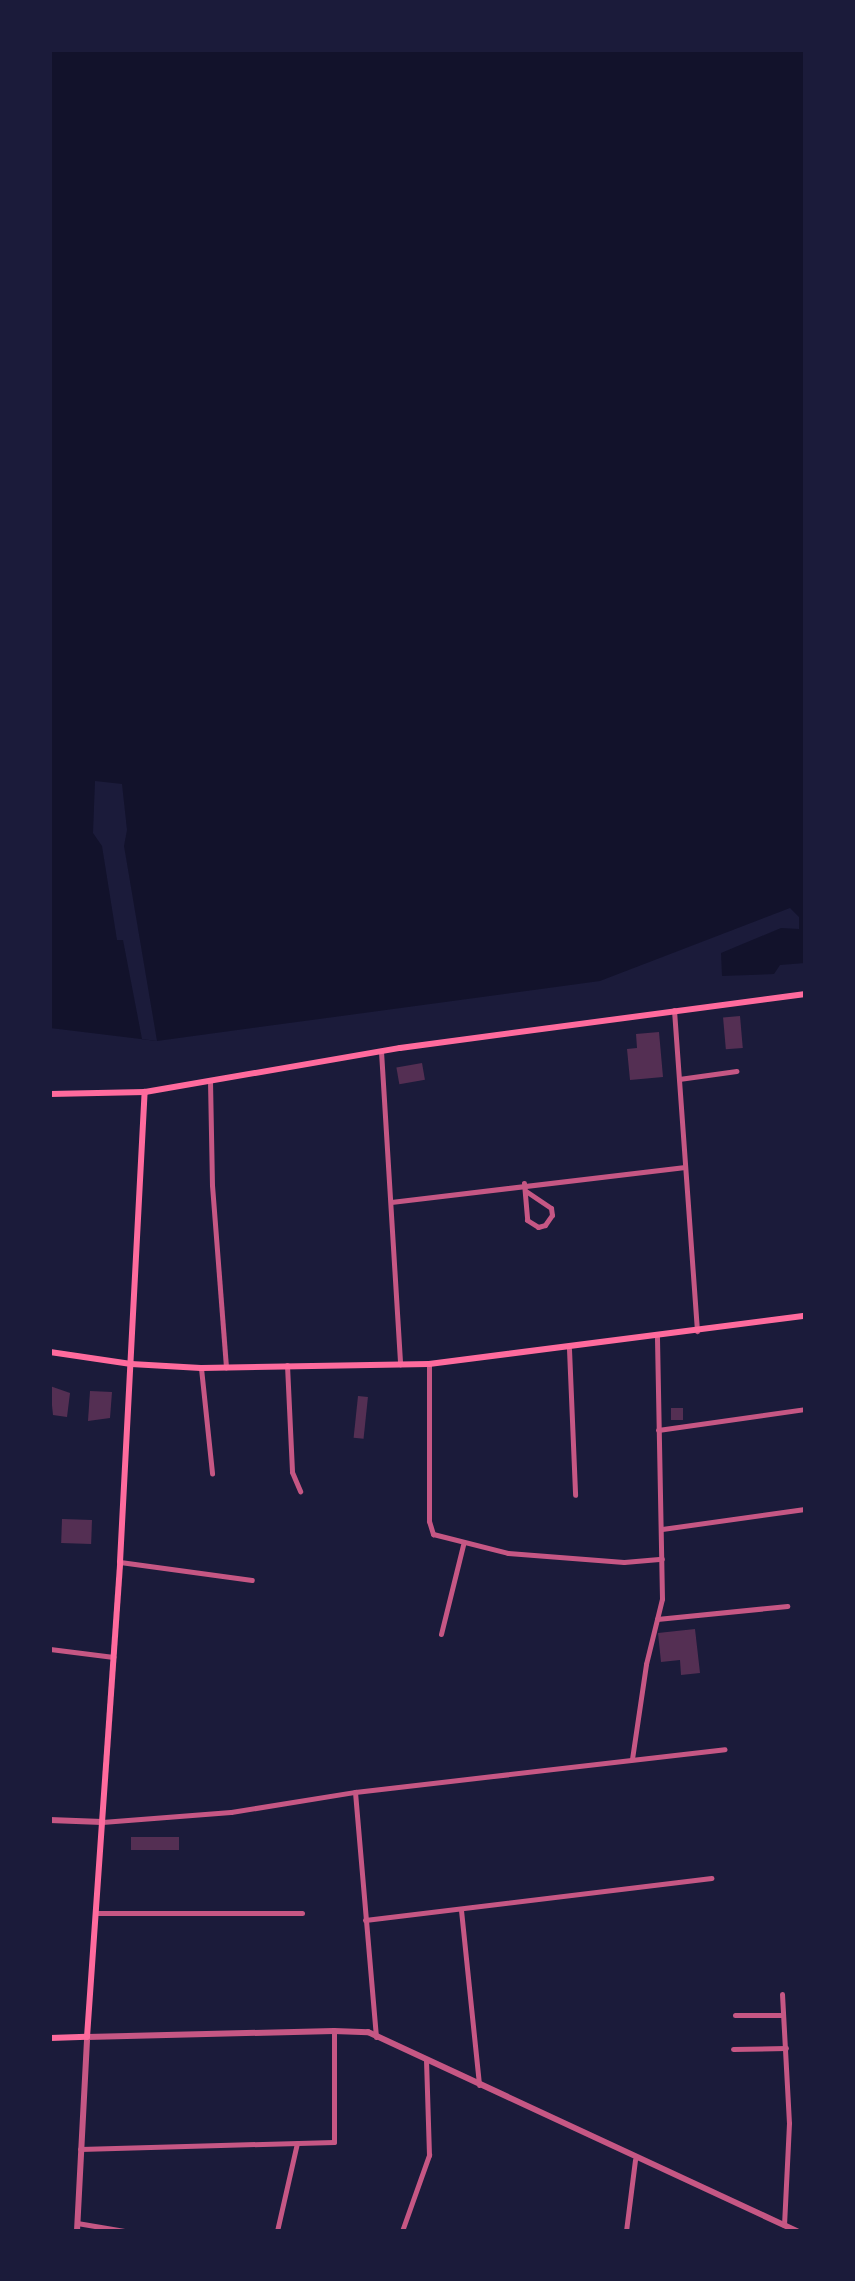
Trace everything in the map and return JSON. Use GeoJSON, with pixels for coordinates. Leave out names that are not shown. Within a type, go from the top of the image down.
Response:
{"type":"FeatureCollection","features":[{"type":"Feature","properties":{"kind":"main road"},"geometry":{"type":"LineString","coordinates":[[50,1094],[145,1092],[381,1051],[805,994]]}},
{"type":"Feature","properties":{"kind":"main road"},"geometry":{"type":"LineString","coordinates":[[50,2038],[86,2037],[120,1562],[145,1092]]}},
{"type":"Feature","properties":{"kind":"main road"},"geometry":{"type":"LineString","coordinates":[[50,1352],[131,1364],[201,1368],[429,1364],[805,1316]]}},
{"type":"Feature","properties":{"kind":"street"},"geometry":{"type":"LineString","coordinates":[[674,1009],[697,1331]]}},
{"type":"Feature","properties":{"kind":"street"},"geometry":{"type":"LineString","coordinates":[[381,1051],[400,1364]]}},
{"type":"Feature","properties":{"kind":"street"},"geometry":{"type":"LineString","coordinates":[[678,1079],[736,1071]]}},
{"type":"Feature","properties":{"kind":"street"},"geometry":{"type":"LineString","coordinates":[[210,1081],[212,1186],[226,1366]]}},
{"type":"Feature","properties":{"kind":"street"},"geometry":{"type":"LineString","coordinates":[[391,1202],[683,1167]]}},
{"type":"Feature","properties":{"kind":"street"},"geometry":{"type":"LineString","coordinates":[[525,1187],[551,1208],[552,1215],[538,1228],[528,1220],[525,1187]]}},
{"type":"Feature","properties":{"kind":"street"},"geometry":{"type":"LineString","coordinates":[[632,1759],[662,1598],[656,1338]]}},
{"type":"Feature","properties":{"kind":"street"},"geometry":{"type":"LineString","coordinates":[[569,1349],[575,1495]]}},
{"type":"Feature","properties":{"kind":"street"},"geometry":{"type":"LineString","coordinates":[[429,1364],[429,1521],[433,1534],[463,1545],[605,1560],[662,1558]]}},
{"type":"Feature","properties":{"kind":"street"},"geometry":{"type":"LineString","coordinates":[[287,1365],[292,1472],[300,1491]]}},
{"type":"Feature","properties":{"kind":"street"},"geometry":{"type":"LineString","coordinates":[[201,1368],[212,1473]]}},
{"type":"Feature","properties":{"kind":"street"},"geometry":{"type":"LineString","coordinates":[[658,1430],[805,1409]]}},
{"type":"Feature","properties":{"kind":"street"},"geometry":{"type":"LineString","coordinates":[[662,1529],[805,1510]]}},
{"type":"Feature","properties":{"kind":"street"},"geometry":{"type":"LineString","coordinates":[[441,1634],[463,1545]]}},
{"type":"Feature","properties":{"kind":"street"},"geometry":{"type":"LineString","coordinates":[[120,1562],[252,1580]]}},
{"type":"Feature","properties":{"kind":"street"},"geometry":{"type":"LineString","coordinates":[[657,1619],[787,1606]]}},
{"type":"Feature","properties":{"kind":"street"},"geometry":{"type":"LineString","coordinates":[[50,1649],[113,1657]]}},
{"type":"Feature","properties":{"kind":"street"},"geometry":{"type":"LineString","coordinates":[[50,1820],[102,1822],[231,1812],[355,1792],[726,1749]]}},
{"type":"Feature","properties":{"kind":"street"},"geometry":{"type":"LineString","coordinates":[[355,1792],[376,2037]]}},
{"type":"Feature","properties":{"kind":"street"},"geometry":{"type":"LineString","coordinates":[[365,1920],[711,1878]]}},
{"type":"Feature","properties":{"kind":"street"},"geometry":{"type":"LineString","coordinates":[[461,1910],[479,2085]]}},
{"type":"Feature","properties":{"kind":"street"},"geometry":{"type":"LineString","coordinates":[[96,1913],[302,1914]]}},
{"type":"Feature","properties":{"kind":"street"},"geometry":{"type":"LineString","coordinates":[[782,1994],[789,2123],[784,2228]]}},
{"type":"Feature","properties":{"kind":"street"},"geometry":{"type":"LineString","coordinates":[[734,2015],[784,2015]]}},
{"type":"Feature","properties":{"kind":"street"},"geometry":{"type":"LineString","coordinates":[[80,2150],[334,2142],[334,2031]]}},
{"type":"Feature","properties":{"kind":"street"},"geometry":{"type":"LineString","coordinates":[[124,2231],[77,2227],[86,2037],[334,2031],[368,2032],[635,2160],[797,2231]]}},
{"type":"Feature","properties":{"kind":"street"},"geometry":{"type":"LineString","coordinates":[[733,2048],[786,2048]]}},
{"type":"Feature","properties":{"kind":"street"},"geometry":{"type":"LineString","coordinates":[[402,2231],[429,2154],[426,2060]]}},
{"type":"Feature","properties":{"kind":"street"},"geometry":{"type":"LineString","coordinates":[[277,2231],[298,2143]]}},
{"type":"Feature","properties":{"kind":"street"},"geometry":{"type":"LineString","coordinates":[[626,2231],[635,2160]]}},
{"type":"Feature","properties":{"kind":"shaded area"},"geometry":{"type":"Polygon","coordinates":[[[50,50],[805,50],[805,963],[780,965],[774,974],[722,976],[721,953],[781,928],[799,929],[799,917],[790,908],[600,981],[157,1041],[50,1028],[50,50]]]}},
{"type":"Feature","properties":{"kind":"pier"},"geometry":{"type":"Polygon","coordinates":[[[95,781],[122,784],[127,830],[124,846],[157,1041],[142,1039],[123,940],[117,940],[102,846],[93,833],[95,781]]]}},
{"type":"Feature","properties":{"kind":"building"},"geometry":{"type":"Polygon","coordinates":[[[740,1016],[743,1048],[726,1049],[723,1017],[740,1016]]]}},
{"type":"Feature","properties":{"kind":"building"},"geometry":{"type":"Polygon","coordinates":[[[659,1032],[663,1077],[630,1080],[627,1049],[637,1048],[636,1034],[659,1032]]]}},
{"type":"Feature","properties":{"kind":"building"},"geometry":{"type":"Polygon","coordinates":[[[422,1063],[425,1080],[399,1084],[396,1068],[422,1063]]]}},
{"type":"Feature","properties":{"kind":"building"},"geometry":{"type":"Polygon","coordinates":[[[50,1386],[70,1393],[67,1417],[53,1415],[50,1386]]]}},
{"type":"Feature","properties":{"kind":"building"},"geometry":{"type":"Polygon","coordinates":[[[90,1391],[112,1392],[110,1418],[88,1421],[90,1391]]]}},
{"type":"Feature","properties":{"kind":"building"},"geometry":{"type":"Polygon","coordinates":[[[358,1396],[368,1397],[364,1439],[354,1438],[358,1396]]]}},
{"type":"Feature","properties":{"kind":"building"},"geometry":{"type":"Polygon","coordinates":[[[671,1408],[683,1408],[683,1420],[671,1420],[671,1408]]]}},
{"type":"Feature","properties":{"kind":"building"},"geometry":{"type":"Polygon","coordinates":[[[62,1519],[92,1520],[91,1544],[61,1543],[62,1519]]]}},
{"type":"Feature","properties":{"kind":"building"},"geometry":{"type":"Polygon","coordinates":[[[695,1629],[700,1673],[681,1675],[680,1660],[661,1662],[658,1633],[695,1629]]]}},
{"type":"Feature","properties":{"kind":"building"},"geometry":{"type":"Polygon","coordinates":[[[131,1837],[179,1837],[179,1850],[131,1850],[131,1837]]]}}]}
